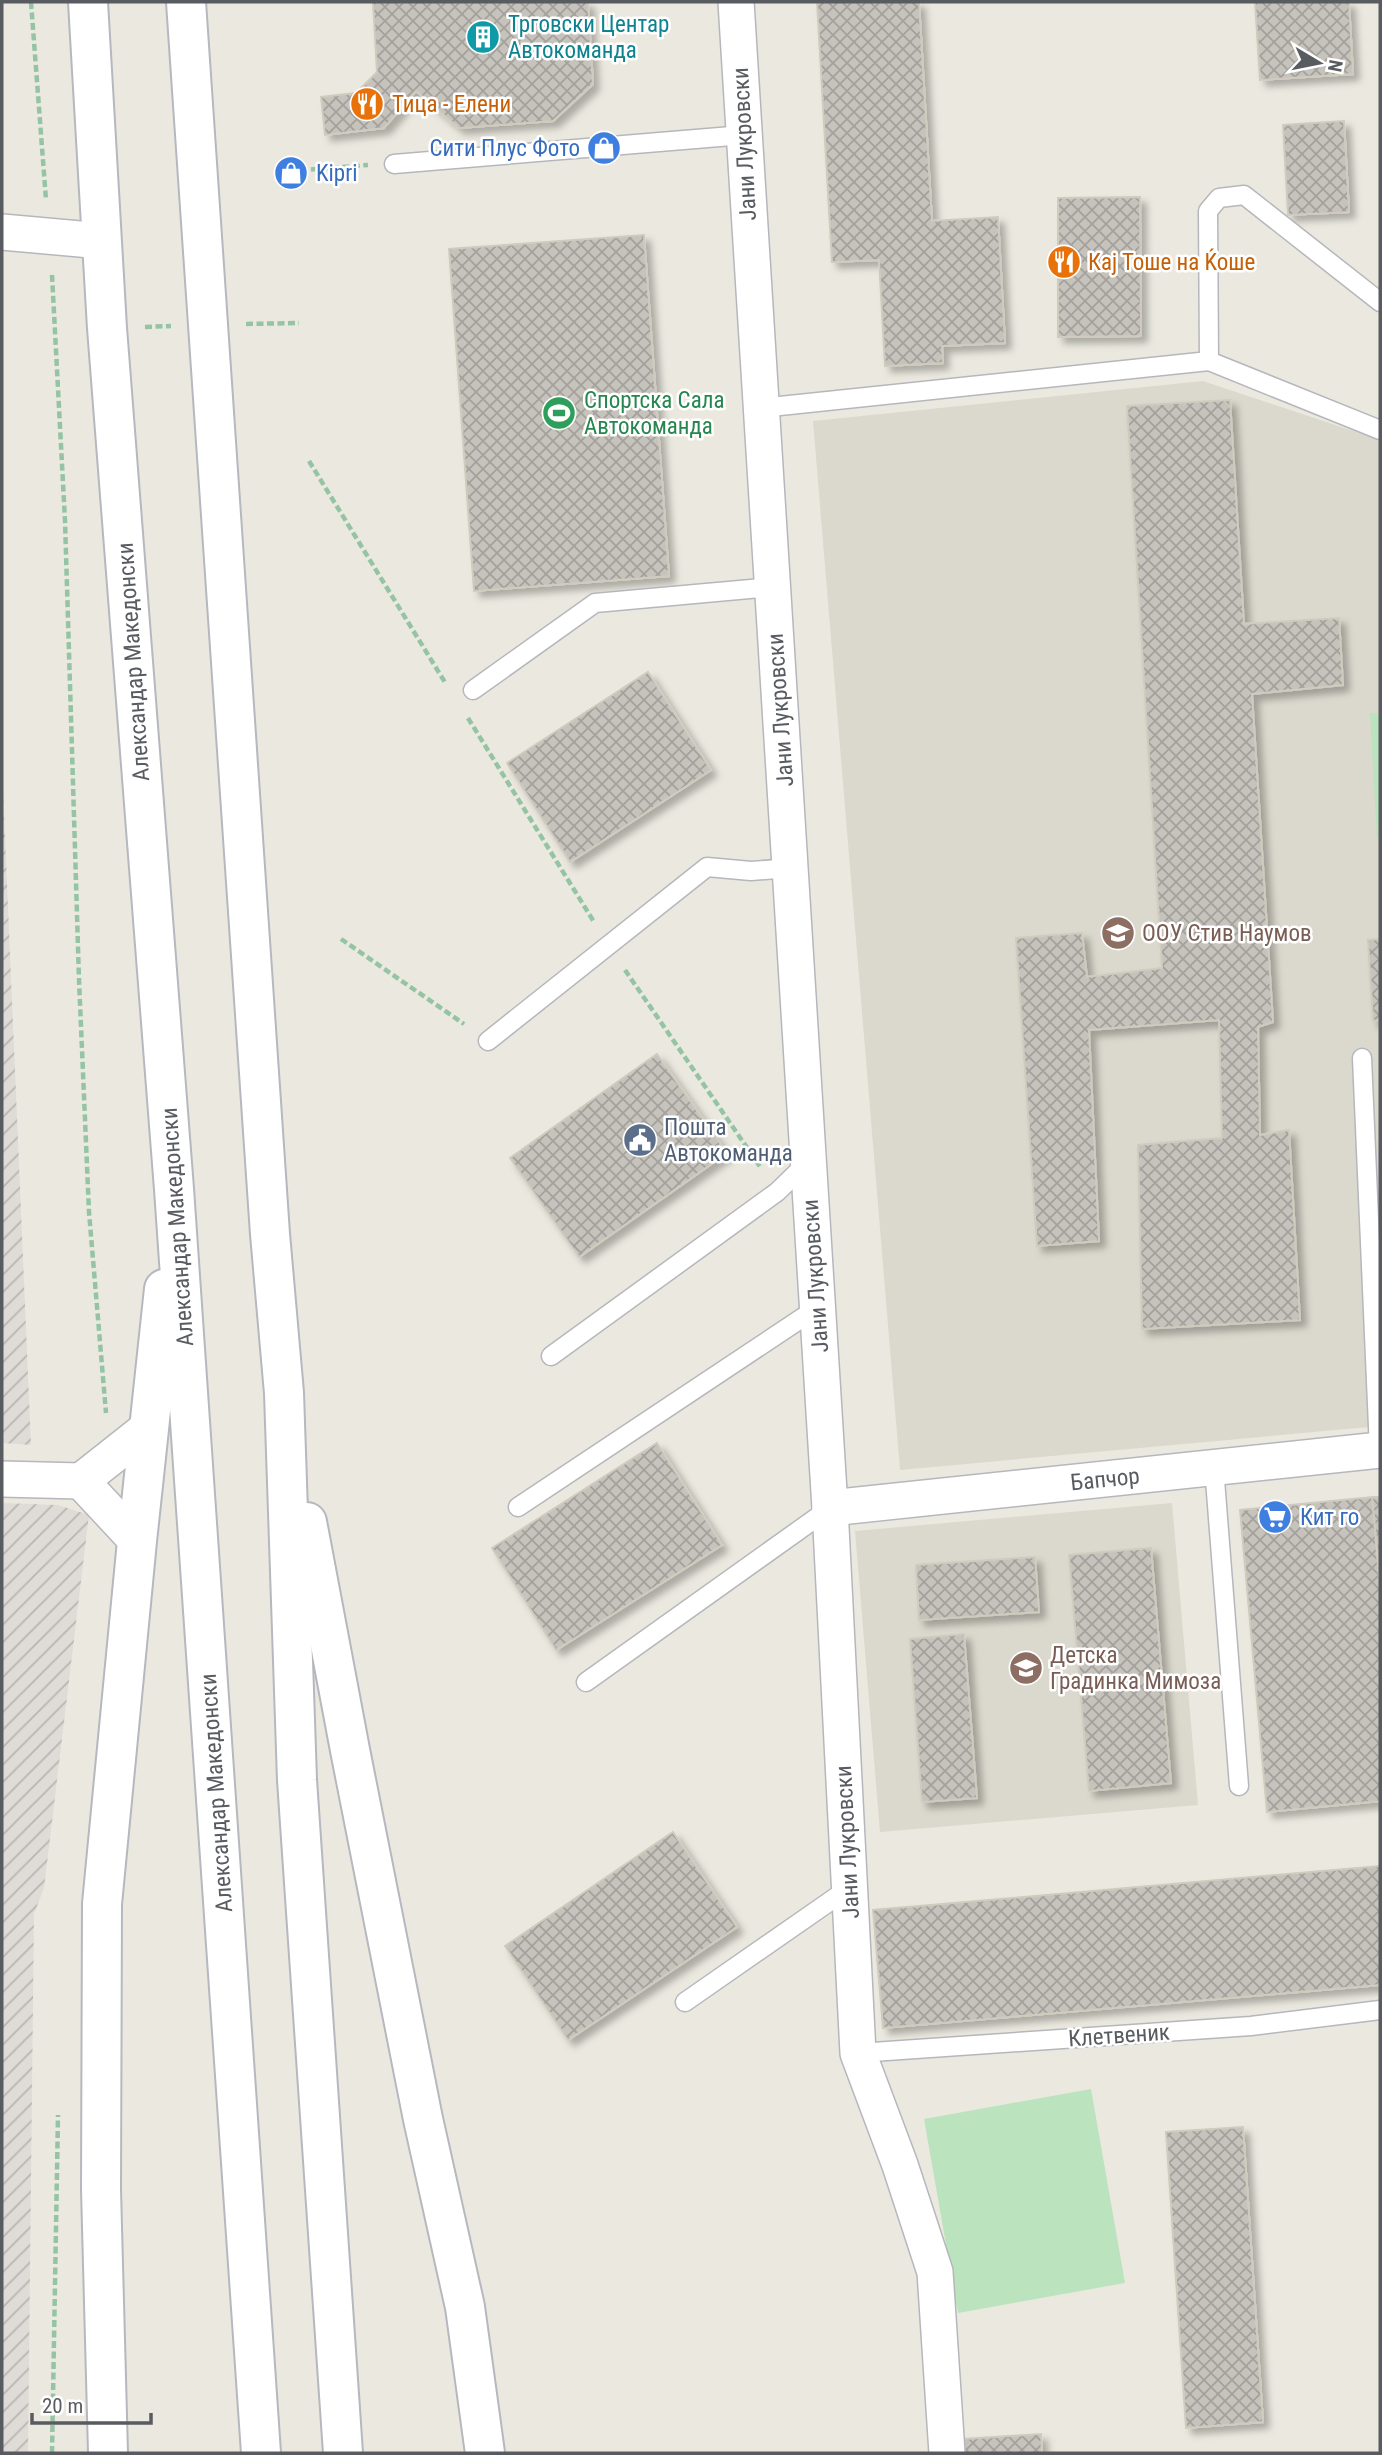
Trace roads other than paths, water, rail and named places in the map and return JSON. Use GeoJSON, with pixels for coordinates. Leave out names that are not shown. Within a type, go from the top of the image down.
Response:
{"type":"FeatureCollection","features":[{"type":"Feature","properties":{"kind":"street","name":"Александар Македонски"},"geometry":{"type":"LineString","coordinates":[[88,2],[102,241],[174,1189],[261,2453]]}},
{"type":"Feature","properties":{"kind":"street"},"geometry":{"type":"LineString","coordinates":[[186,2],[268,1207],[284,1392],[297,1780],[343,2453]]}},
{"type":"Feature","properties":{"kind":"street","name":"Јани Лукровски"},"geometry":{"type":"LineString","coordinates":[[736,2],[830,1508],[858,2053],[900,2165],[935,2272],[947,2453]]}},
{"type":"Feature","properties":{"kind":"street"},"geometry":{"type":"LineString","coordinates":[[2,232],[102,241]]}},
{"type":"Feature","properties":{"kind":"street"},"geometry":{"type":"LineString","coordinates":[[108,2453],[101,2189],[102,1904],[136,1541],[174,1189]]}},
{"type":"Feature","properties":{"kind":"street"},"geometry":{"type":"LineString","coordinates":[[284,1392],[349,1750],[423,2119],[466,2307],[485,2453]]}},
{"type":"Feature","properties":{"kind":"street"},"geometry":{"type":"LineString","coordinates":[[2,1479],[81,1480],[148,1428]]}},
{"type":"Feature","properties":{"kind":"street","name":"Бапчор"},"geometry":{"type":"LineString","coordinates":[[830,1508],[1379,1450]]}},
{"type":"Feature","properties":{"kind":"street"},"geometry":{"type":"LineString","coordinates":[[81,1480],[136,1541]]}},
{"type":"Feature","properties":{"kind":"lane"},"geometry":{"type":"LineString","coordinates":[[394,164],[744,135]]}},
{"type":"Feature","properties":{"kind":"lane"},"geometry":{"type":"LineString","coordinates":[[1209,361],[1208,211],[1219,198],[1244,195],[1380,302]]}},
{"type":"Feature","properties":{"kind":"lane"},"geometry":{"type":"LineString","coordinates":[[761,408],[1209,361],[1380,430]]}},
{"type":"Feature","properties":{"kind":"lane"},"geometry":{"type":"LineString","coordinates":[[473,690],[595,603],[772,587]]}},
{"type":"Feature","properties":{"kind":"lane"},"geometry":{"type":"LineString","coordinates":[[488,1041],[706,867],[751,871],[790,868]]}},
{"type":"Feature","properties":{"kind":"lane"},"geometry":{"type":"LineString","coordinates":[[1362,1058],[1379,1450]]}},
{"type":"Feature","properties":{"kind":"lane"},"geometry":{"type":"LineString","coordinates":[[551,1356],[777,1192],[808,1162]]}},
{"type":"Feature","properties":{"kind":"lane"},"geometry":{"type":"LineString","coordinates":[[518,1507],[817,1308]]}},
{"type":"Feature","properties":{"kind":"lane"},"geometry":{"type":"LineString","coordinates":[[1214,1467],[1239,1786]]}},
{"type":"Feature","properties":{"kind":"lane"},"geometry":{"type":"LineString","coordinates":[[586,1682],[830,1508]]}},
{"type":"Feature","properties":{"kind":"lane"},"geometry":{"type":"LineString","coordinates":[[685,2002],[849,1888]]}},
{"type":"Feature","properties":{"kind":"lane","name":"Клетвеник"},"geometry":{"type":"LineString","coordinates":[[858,2053],[1251,2026],[1380,2010]]}},
{"type":"Feature","properties":{"kind":"place","name":"Трговски Центар Автокоманда"},"geometry":{"type":"Point","coordinates":[483,37]}},
{"type":"Feature","properties":{"kind":"place","name":"Тица - Елени"},"geometry":{"type":"Point","coordinates":[367,104]}},
{"type":"Feature","properties":{"kind":"place","name":"Сити Плус Фото"},"geometry":{"type":"Point","coordinates":[604,148]}},
{"type":"Feature","properties":{"kind":"place","name":"Kipri"},"geometry":{"type":"Point","coordinates":[291,173]}},
{"type":"Feature","properties":{"kind":"place","name":"Кај Тоше на Ќоше"},"geometry":{"type":"Point","coordinates":[1064,262]}},
{"type":"Feature","properties":{"kind":"place","name":"Спортска Сала Автокоманда"},"geometry":{"type":"Point","coordinates":[559,413]}},
{"type":"Feature","properties":{"kind":"place","name":"ООУ Стив Наумов"},"geometry":{"type":"Point","coordinates":[1118,933]}},
{"type":"Feature","properties":{"kind":"place","name":"Пошта Автокоманда"},"geometry":{"type":"Point","coordinates":[640,1140]}},
{"type":"Feature","properties":{"kind":"place","name":"Кит го"},"geometry":{"type":"Point","coordinates":[1275,1517]}},
{"type":"Feature","properties":{"kind":"place","name":"Детска Градинка Мимоза"},"geometry":{"type":"Point","coordinates":[1026,1668]}}]}
